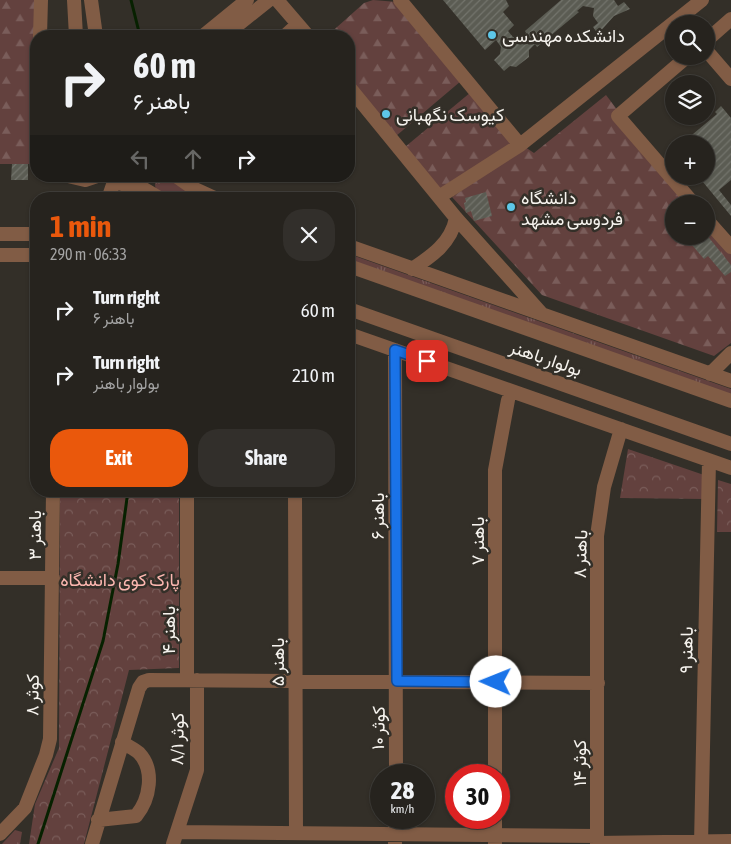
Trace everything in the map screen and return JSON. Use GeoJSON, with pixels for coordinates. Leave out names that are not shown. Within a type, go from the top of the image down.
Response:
{"type":"FeatureCollection","features":[{"type":"Feature","properties":{"kind":"street"},"geometry":{"type":"LineString","coordinates":[[40,30],[41,0]]}},
{"type":"Feature","properties":{"kind":"street"},"geometry":{"type":"LineString","coordinates":[[74,0],[76,30]]}},
{"type":"Feature","properties":{"kind":"street"},"geometry":{"type":"LineString","coordinates":[[91,0],[95,30]]}},
{"type":"Feature","properties":{"kind":"street"},"geometry":{"type":"LineString","coordinates":[[210,30],[247,0]]}},
{"type":"Feature","properties":{"kind":"street"},"geometry":{"type":"LineString","coordinates":[[231,30],[268,0]]}},
{"type":"Feature","properties":{"kind":"street"},"geometry":{"type":"LineString","coordinates":[[276,0],[303,30]]}},
{"type":"Feature","properties":{"kind":"street"},"geometry":{"type":"LineString","coordinates":[[400,0],[520,145]]}},
{"type":"Feature","properties":{"kind":"street"},"geometry":{"type":"LineString","coordinates":[[439,197],[520,145],[702,0]]}},
{"type":"Feature","properties":{"kind":"street"},"geometry":{"type":"LineString","coordinates":[[715,33],[731,19]]}},
{"type":"Feature","properties":{"kind":"street"},"geometry":{"type":"LineString","coordinates":[[292,30],[298,25]]}},
{"type":"Feature","properties":{"kind":"street"},"geometry":{"type":"LineString","coordinates":[[715,60],[731,79]]}},
{"type":"Feature","properties":{"kind":"street"},"geometry":{"type":"LineString","coordinates":[[678,65],[618,116],[686,195]]}},
{"type":"Feature","properties":{"kind":"street"},"geometry":{"type":"LineString","coordinates":[[355,94],[456,218],[543,315]]}},
{"type":"Feature","properties":{"kind":"street"},"geometry":{"type":"LineString","coordinates":[[184,182],[202,192]]}},
{"type":"Feature","properties":{"kind":"street"},"geometry":{"type":"LineString","coordinates":[[134,186],[146,192]]}},
{"type":"Feature","properties":{"kind":"street"},"geometry":{"type":"LineString","coordinates":[[412,269],[433,255],[448,240],[456,218]]}},
{"type":"Feature","properties":{"kind":"street"},"geometry":{"type":"LineString","coordinates":[[715,228],[731,247]]}},
{"type":"Feature","properties":{"kind":"street"},"geometry":{"type":"LineString","coordinates":[[0,234],[30,234]]}},
{"type":"Feature","properties":{"kind":"street"},"geometry":{"type":"LineString","coordinates":[[355,248],[731,381]]}},
{"type":"Feature","properties":{"kind":"street"},"geometry":{"type":"LineString","coordinates":[[0,255],[30,255]]}},
{"type":"Feature","properties":{"kind":"street"},"geometry":{"type":"LineString","coordinates":[[355,268],[731,401]]}},
{"type":"Feature","properties":{"kind":"street","name":"بولوار باهنر"},"geometry":{"type":"LineString","coordinates":[[355,310],[731,444]]}},
{"type":"Feature","properties":{"kind":"street"},"geometry":{"type":"LineString","coordinates":[[355,336],[731,468]]}},
{"type":"Feature","properties":{"kind":"street"},"geometry":{"type":"LineString","coordinates":[[442,366],[450,344]]}},
{"type":"Feature","properties":{"kind":"street","name":"باهنر ۶"},"geometry":{"type":"LineString","coordinates":[[395,350],[397,681]]}},
{"type":"Feature","properties":{"kind":"street"},"geometry":{"type":"LineString","coordinates":[[710,374],[731,353]]}},
{"type":"Feature","properties":{"kind":"street","name":"باهنر ۷"},"geometry":{"type":"LineString","coordinates":[[495,764],[495,470],[508,400]]}},
{"type":"Feature","properties":{"kind":"street","name":"باهنر ۸"},"geometry":{"type":"LineString","coordinates":[[598,683],[597,536],[604,487],[621,429]]}},
{"type":"Feature","properties":{"kind":"street","name":"باهنر ۹"},"geometry":{"type":"LineString","coordinates":[[700,842],[710,461]]}},
{"type":"Feature","properties":{"kind":"street","name":"باهنر ۳"},"geometry":{"type":"LineString","coordinates":[[52,497],[53,578]]}},
{"type":"Feature","properties":{"kind":"street","name":"باهنر ۴"},"geometry":{"type":"LineString","coordinates":[[187,497],[192,679]]}},
{"type":"Feature","properties":{"kind":"street","name":"باهنر ۵"},"geometry":{"type":"LineString","coordinates":[[295,497],[296,833]]}},
{"type":"Feature","properties":{"kind":"street"},"geometry":{"type":"LineString","coordinates":[[0,578],[53,578]]}},
{"type":"Feature","properties":{"kind":"street","name":"کوثر ۸"},"geometry":{"type":"LineString","coordinates":[[7,820],[25,808],[46,755],[50,739],[53,578]]}},
{"type":"Feature","properties":{"kind":"street","name":"کوثر ۸/۱"},"geometry":{"type":"LineString","coordinates":[[175,838],[196,770],[192,679]]}},
{"type":"Feature","properties":{"kind":"street"},"geometry":{"type":"LineString","coordinates":[[92,844],[139,688],[143,682],[149,680],[598,683]]}},
{"type":"Feature","properties":{"kind":"street","name":"کوثر ۱۰"},"geometry":{"type":"LineString","coordinates":[[396,764],[397,681]]}},
{"type":"Feature","properties":{"kind":"street","name":"کوثر ۱۴"},"geometry":{"type":"LineString","coordinates":[[597,841],[598,683]]}},
{"type":"Feature","properties":{"kind":"street"},"geometry":{"type":"LineString","coordinates":[[98,820],[136,816],[148,793],[149,776],[144,761],[139,753],[122,742]]}},
{"type":"Feature","properties":{"kind":"street"},"geometry":{"type":"LineString","coordinates":[[0,834],[7,820]]}},
{"type":"Feature","properties":{"kind":"street"},"geometry":{"type":"LineString","coordinates":[[175,838],[296,833],[395,839],[731,841]]}},
{"type":"Feature","properties":{"kind":"green space"},"geometry":{"type":"Polygon","coordinates":[[[0,0],[36,0],[36,30],[30,30],[30,164],[0,164],[0,0]]]}},
{"type":"Feature","properties":{"kind":"green space"},"geometry":{"type":"Polygon","coordinates":[[[373,0],[397,2],[461,81],[396,136],[355,85],[355,30],[334,30],[364,3],[373,0]]]}},
{"type":"Feature","properties":{"kind":"green space"},"geometry":{"type":"Polygon","coordinates":[[[471,92],[513,144],[441,190],[405,147],[471,92]]]}},
{"type":"Feature","properties":{"kind":"green space"},"geometry":{"type":"Polygon","coordinates":[[[606,95],[665,172],[665,185],[675,185],[682,195],[665,195],[665,245],[715,245],[715,233],[731,252],[731,343],[714,356],[542,295],[452,197],[525,147],[534,153],[606,95]]]}},
{"type":"Feature","properties":{"kind":"green space"},"geometry":{"type":"Polygon","coordinates":[[[156,182],[176,182],[189,192],[156,192],[156,182]]]}},
{"type":"Feature","properties":{"kind":"green space"},"geometry":{"type":"Polygon","coordinates":[[[355,256],[731,389],[731,396],[355,263],[355,256]]]}},
{"type":"Feature","properties":{"kind":"green space"},"geometry":{"type":"Polygon","coordinates":[[[628,449],[704,475],[704,499],[620,498],[628,449]]]}},
{"type":"Feature","properties":{"kind":"green space"},"geometry":{"type":"Polygon","coordinates":[[[718,480],[731,484],[731,532],[717,532],[718,480]]]}},
{"type":"Feature","properties":{"kind":"green space","name":"پارک کوی دانشگاه"},"geometry":{"type":"Polygon","coordinates":[[[60,497],[179,497],[179,668],[129,670],[84,844],[29,844],[35,804],[59,748],[60,497]]]}},
{"type":"Feature","properties":{"kind":"green space"},"geometry":{"type":"Polygon","coordinates":[[[15,830],[22,832],[20,844],[2,844],[15,830]]]}},
{"type":"Feature","properties":{"kind":"building","name":"دانشکده مهندسی"},"geometry":{"type":"Polygon","coordinates":[[[443,0],[506,0],[509,6],[503,12],[514,25],[508,31],[513,37],[520,38],[526,33],[525,31],[561,0],[614,0],[618,6],[624,2],[630,9],[614,16],[598,34],[593,27],[598,23],[593,16],[594,8],[583,6],[577,11],[579,12],[537,47],[535,44],[529,50],[529,57],[516,67],[510,66],[504,71],[494,60],[500,54],[501,47],[496,40],[485,50],[443,0]]]}},
{"type":"Feature","properties":{"kind":"building"},"geometry":{"type":"Polygon","coordinates":[[[721,106],[731,118],[731,180],[719,190],[731,205],[731,216],[705,185],[715,185],[715,135],[692,135],[704,125],[715,125],[715,116],[717,114],[715,112],[721,106]]]}},
{"type":"Feature","properties":{"kind":"building"},"geometry":{"type":"Polygon","coordinates":[[[12,164],[28,164],[28,180],[11,180],[12,164]]]}},
{"type":"Feature","properties":{"kind":"building"},"geometry":{"type":"Polygon","coordinates":[[[486,192],[492,216],[474,221],[471,211],[466,213],[465,198],[486,192]]]}},
{"type":"Feature","properties":{"kind":"building"},"geometry":{"type":"Polygon","coordinates":[[[692,245],[715,245],[731,265],[731,272],[725,276],[708,256],[704,259],[692,245]]]}},
{"type":"Feature","properties":{"kind":"waterway"},"geometry":{"type":"LineString","coordinates":[[131,0],[138,30]]}},
{"type":"Feature","properties":{"kind":"waterway"},"geometry":{"type":"LineString","coordinates":[[38,844],[103,641],[118,564],[127,497]]}},
{"type":"Feature","properties":{"kind":"place","name":"دانشکده مهندسی"},"geometry":{"type":"Point","coordinates":[492,35]}},
{"type":"Feature","properties":{"kind":"place","name":"کیوسک نگهبانی"},"geometry":{"type":"Point","coordinates":[386,114]}},
{"type":"Feature","properties":{"kind":"place","name":"دانشگاه فردوسی مشهد"},"geometry":{"type":"Point","coordinates":[511,207]}},
{"type":"Feature","properties":{"kind":"route"},"geometry":{"type":"LineString","coordinates":[[427,361],[395,350],[397,681],[496,682]]}}]}
